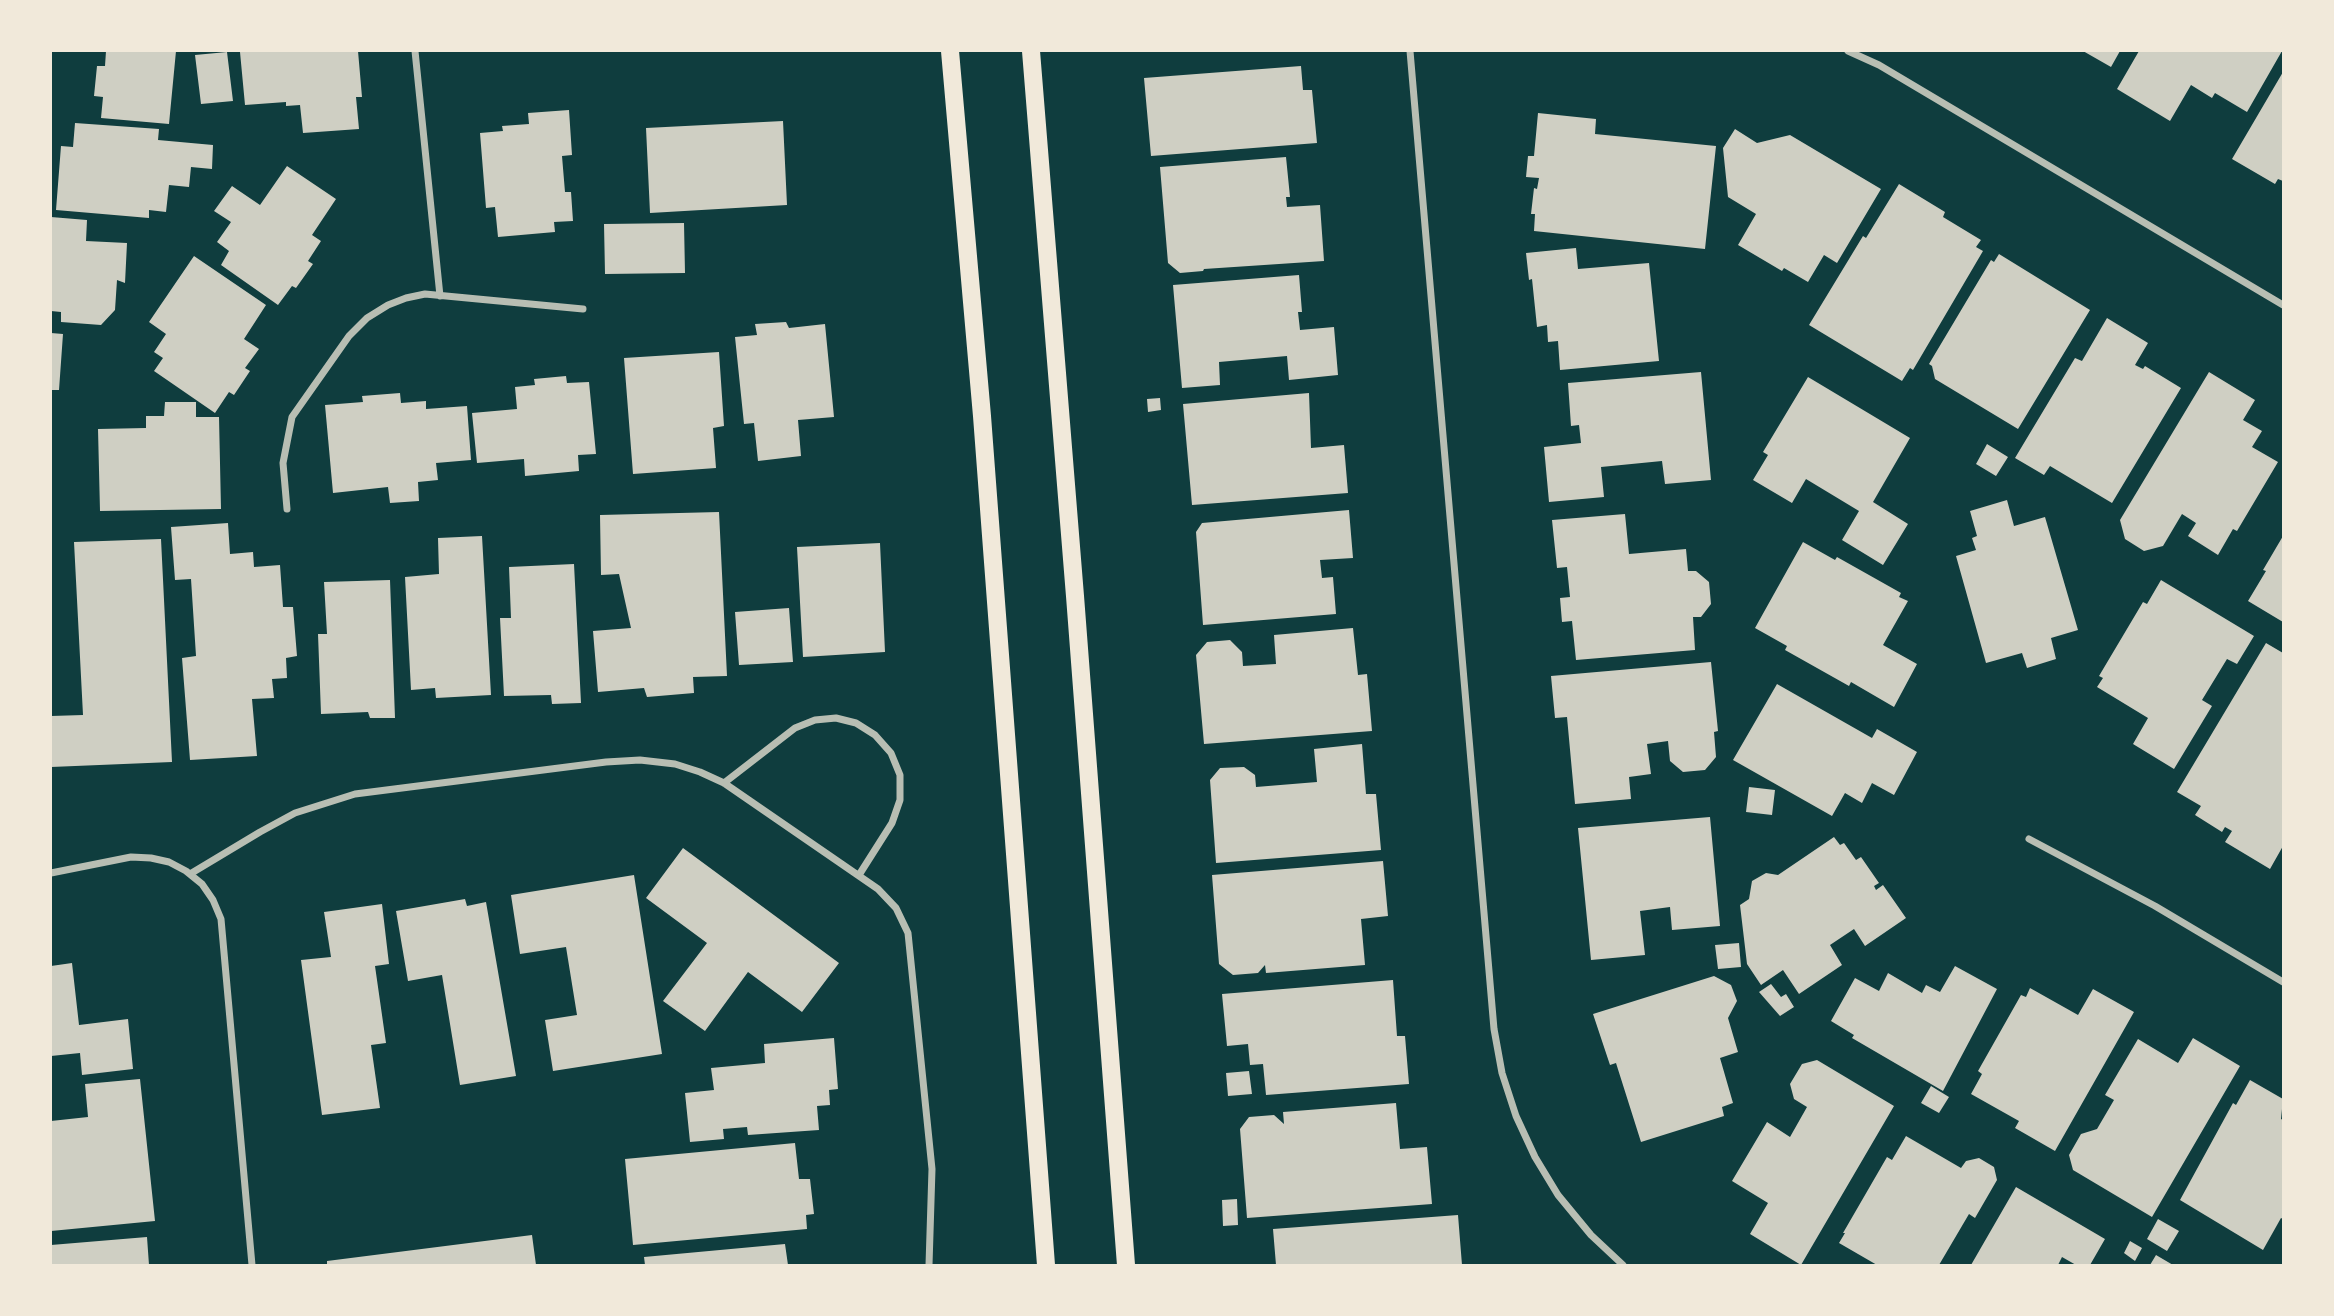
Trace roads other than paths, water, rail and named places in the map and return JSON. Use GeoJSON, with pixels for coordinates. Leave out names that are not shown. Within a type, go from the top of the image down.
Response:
{"type":"FeatureCollection","features":[{"type":"Feature","properties":{"kind":"main road"},"geometry":{"type":"LineString","coordinates":[[950,51],[982,416],[1046,1265]]}},
{"type":"Feature","properties":{"kind":"main road"},"geometry":{"type":"LineString","coordinates":[[1031,51],[1126,1265]]}},
{"type":"Feature","properties":{"kind":"street"},"geometry":{"type":"LineString","coordinates":[[415,51],[440,296]]}},
{"type":"Feature","properties":{"kind":"street"},"geometry":{"type":"LineString","coordinates":[[1410,51],[1494,1029],[1502,1073],[1516,1116],[1535,1157],[1558,1195],[1591,1236],[1618,1263]]}},
{"type":"Feature","properties":{"kind":"street"},"geometry":{"type":"LineString","coordinates":[[1848,51],[1879,65],[2283,305]]}},
{"type":"Feature","properties":{"kind":"street"},"geometry":{"type":"LineString","coordinates":[[287,509],[284,463],[292,418],[349,336],[367,318],[388,305],[415,296],[583,309]]}},
{"type":"Feature","properties":{"kind":"street"},"geometry":{"type":"LineString","coordinates":[[724,783],[795,728],[815,720],[836,718],[856,723],[875,734],[891,753],[900,775],[900,800],[892,823],[859,875]]}},
{"type":"Feature","properties":{"kind":"street"},"geometry":{"type":"LineString","coordinates":[[190,874],[295,813],[355,794],[640,760],[675,764],[724,783],[878,889],[896,908],[908,933],[932,1170],[929,1265]]}},
{"type":"Feature","properties":{"kind":"street"},"geometry":{"type":"LineString","coordinates":[[2029,839],[2155,906],[2283,982]]}},
{"type":"Feature","properties":{"kind":"street"},"geometry":{"type":"LineString","coordinates":[[51,873],[131,857],[151,858],[169,862],[190,874],[214,900],[220,919],[252,1265]]}}]}
